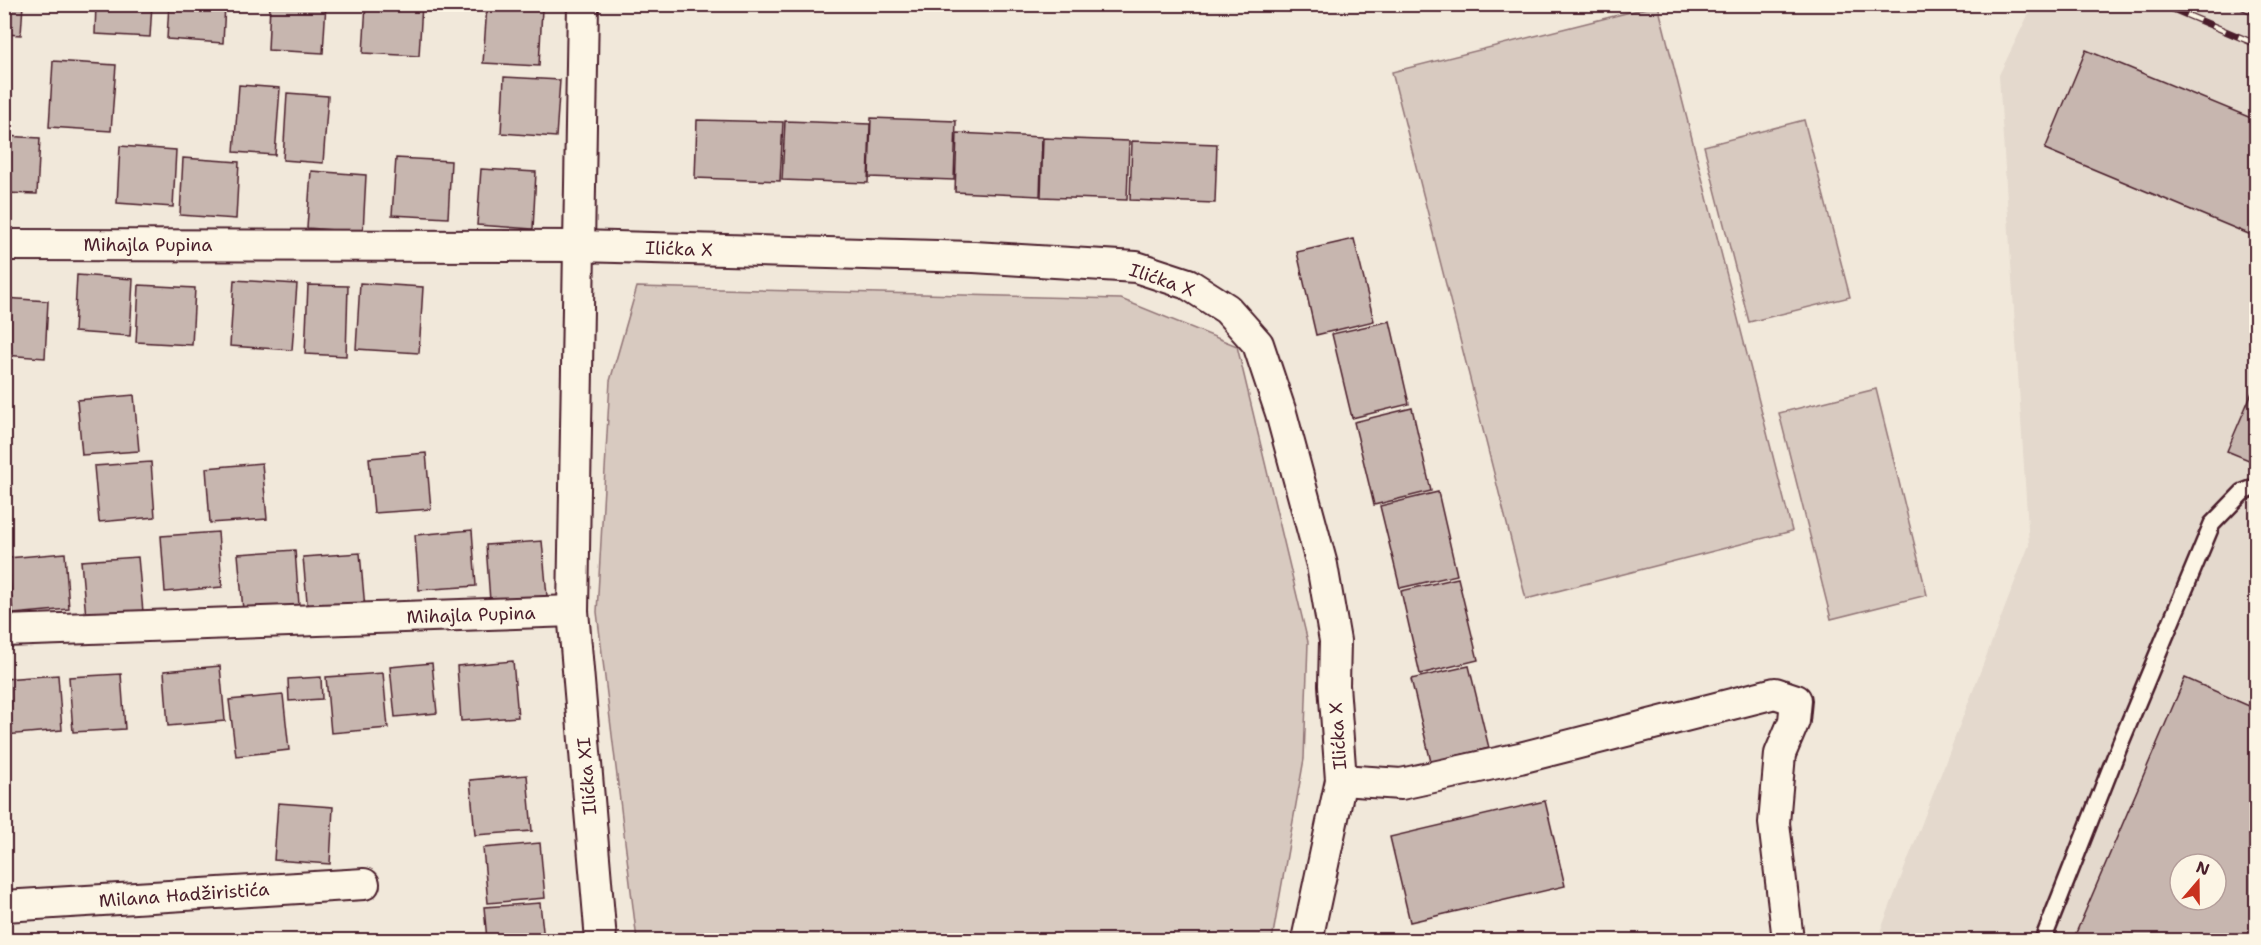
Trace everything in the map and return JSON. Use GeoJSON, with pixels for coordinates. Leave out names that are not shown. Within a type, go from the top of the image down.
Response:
{"type":"FeatureCollection","features":[{"type":"Feature","properties":{"kind":"street"},"geometry":{"type":"LineString","coordinates":[[573,611],[583,4]]}},
{"type":"Feature","properties":{"kind":"street","name":"Mihajla Pupina"},"geometry":{"type":"LineString","coordinates":[[4,245],[579,246]]}},
{"type":"Feature","properties":{"kind":"street","name":"Ilićka X"},"geometry":{"type":"LineString","coordinates":[[579,246],[974,257],[1136,267],[1188,284],[1227,309],[1257,344],[1281,413],[1322,565],[1335,640],[1334,685],[1341,780],[1307,940]]}},
{"type":"Feature","properties":{"kind":"street","name":"Mihajla Pupina"},"geometry":{"type":"LineString","coordinates":[[4,631],[573,611]]}},
{"type":"Feature","properties":{"kind":"street","name":"Ilićka XI"},"geometry":{"type":"LineString","coordinates":[[573,611],[601,940]]}},
{"type":"Feature","properties":{"kind":"street"},"geometry":{"type":"LineString","coordinates":[[1341,780],[1401,784],[1520,758],[1775,693],[1796,700],[1794,721],[1780,754],[1774,823],[1788,940]]}},
{"type":"Feature","properties":{"kind":"street","name":"Milana Hadžiristića"},"geometry":{"type":"LineString","coordinates":[[4,906],[364,884]]}},
{"type":"Feature","properties":{"kind":"lane"},"geometry":{"type":"LineString","coordinates":[[2043,940],[2121,742],[2212,524],[2243,492],[2256,487]]}},
{"type":"Feature","properties":{"kind":"shaded area"},"geometry":{"type":"Polygon","coordinates":[[[1658,5],[1792,531],[1526,599],[1392,72],[1658,5]]]}},
{"type":"Feature","properties":{"kind":"shaded area"},"geometry":{"type":"Polygon","coordinates":[[[2033,5],[2256,5],[2256,940],[1877,940],[2029,545],[1999,75],[2033,5]]]}},
{"type":"Feature","properties":{"kind":"shaded area"},"geometry":{"type":"Polygon","coordinates":[[[1804,120],[1850,297],[1749,322],[1704,146],[1804,120]]]}},
{"type":"Feature","properties":{"kind":"shaded area"},"geometry":{"type":"Polygon","coordinates":[[[637,287],[1121,299],[1237,346],[1308,642],[1304,759],[1272,940],[637,940],[597,612],[610,381],[637,287]]]}},
{"type":"Feature","properties":{"kind":"shaded area"},"geometry":{"type":"Polygon","coordinates":[[[1876,389],[1927,595],[1831,619],[1779,413],[1876,389]]]}},
{"type":"Feature","properties":{"kind":"building"},"geometry":{"type":"Polygon","coordinates":[[[4,4],[23,4],[21,35],[4,34],[4,4]]]}},
{"type":"Feature","properties":{"kind":"building"},"geometry":{"type":"Polygon","coordinates":[[[96,4],[152,4],[150,37],[95,34],[96,4]]]}},
{"type":"Feature","properties":{"kind":"building"},"geometry":{"type":"Polygon","coordinates":[[[169,4],[225,4],[223,43],[167,39],[169,4]]]}},
{"type":"Feature","properties":{"kind":"building"},"geometry":{"type":"Polygon","coordinates":[[[270,4],[326,4],[323,53],[268,50],[270,4]]]}},
{"type":"Feature","properties":{"kind":"building"},"geometry":{"type":"Polygon","coordinates":[[[366,4],[422,4],[419,56],[363,53],[366,4]]]}},
{"type":"Feature","properties":{"kind":"building"},"geometry":{"type":"Polygon","coordinates":[[[487,6],[542,9],[539,66],[483,63],[487,6]]]}},
{"type":"Feature","properties":{"kind":"building"},"geometry":{"type":"Polygon","coordinates":[[[2086,50],[2256,120],[2256,237],[2045,149],[2086,50]]]}},
{"type":"Feature","properties":{"kind":"building"},"geometry":{"type":"Polygon","coordinates":[[[53,61],[116,65],[111,131],[49,127],[53,61]]]}},
{"type":"Feature","properties":{"kind":"building"},"geometry":{"type":"Polygon","coordinates":[[[504,77],[560,80],[556,137],[501,133],[504,77]]]}},
{"type":"Feature","properties":{"kind":"building"},"geometry":{"type":"Polygon","coordinates":[[[239,85],[280,88],[275,155],[234,152],[239,85]]]}},
{"type":"Feature","properties":{"kind":"building"},"geometry":{"type":"Polygon","coordinates":[[[287,93],[328,96],[323,163],[283,160],[287,93]]]}},
{"type":"Feature","properties":{"kind":"building"},"geometry":{"type":"Polygon","coordinates":[[[871,118],[956,121],[954,180],[869,177],[871,118]]]}},
{"type":"Feature","properties":{"kind":"building"},"geometry":{"type":"Polygon","coordinates":[[[697,120],[783,122],[780,181],[695,178],[697,120]]]}},
{"type":"Feature","properties":{"kind":"building"},"geometry":{"type":"Polygon","coordinates":[[[785,121],[870,124],[868,183],[782,180],[785,121]]]}},
{"type":"Feature","properties":{"kind":"building"},"geometry":{"type":"Polygon","coordinates":[[[957,133],[1042,137],[1040,196],[955,192],[957,133]]]}},
{"type":"Feature","properties":{"kind":"building"},"geometry":{"type":"Polygon","coordinates":[[[4,136],[40,138],[37,194],[4,193],[4,136]]]}},
{"type":"Feature","properties":{"kind":"building"},"geometry":{"type":"Polygon","coordinates":[[[1043,138],[1129,141],[1127,200],[1041,197],[1043,138]]]}},
{"type":"Feature","properties":{"kind":"building"},"geometry":{"type":"Polygon","coordinates":[[[1132,141],[1217,144],[1215,203],[1130,200],[1132,141]]]}},
{"type":"Feature","properties":{"kind":"building"},"geometry":{"type":"Polygon","coordinates":[[[120,146],[176,150],[173,207],[117,203],[120,146]]]}},
{"type":"Feature","properties":{"kind":"building"},"geometry":{"type":"Polygon","coordinates":[[[183,158],[239,162],[236,219],[180,215],[183,158]]]}},
{"type":"Feature","properties":{"kind":"building"},"geometry":{"type":"Polygon","coordinates":[[[396,158],[451,161],[448,218],[392,215],[396,158]]]}},
{"type":"Feature","properties":{"kind":"building"},"geometry":{"type":"Polygon","coordinates":[[[481,169],[536,172],[533,229],[477,225],[481,169]]]}},
{"type":"Feature","properties":{"kind":"building"},"geometry":{"type":"Polygon","coordinates":[[[311,171],[366,175],[363,232],[307,228],[311,171]]]}},
{"type":"Feature","properties":{"kind":"building"},"geometry":{"type":"Polygon","coordinates":[[[1354,239],[1374,321],[1316,335],[1297,252],[1354,239]]]}},
{"type":"Feature","properties":{"kind":"building"},"geometry":{"type":"Polygon","coordinates":[[[77,275],[133,279],[130,336],[74,332],[77,275]]]}},
{"type":"Feature","properties":{"kind":"building"},"geometry":{"type":"Polygon","coordinates":[[[234,280],[297,284],[292,350],[230,346],[234,280]]]}},
{"type":"Feature","properties":{"kind":"building"},"geometry":{"type":"Polygon","coordinates":[[[360,283],[423,287],[419,353],[356,349],[360,283]]]}},
{"type":"Feature","properties":{"kind":"building"},"geometry":{"type":"Polygon","coordinates":[[[139,285],[195,288],[192,345],[136,342],[139,285]]]}},
{"type":"Feature","properties":{"kind":"building"},"geometry":{"type":"Polygon","coordinates":[[[308,285],[348,286],[346,356],[305,354],[308,285]]]}},
{"type":"Feature","properties":{"kind":"building"},"geometry":{"type":"Polygon","coordinates":[[[4,298],[48,301],[45,358],[4,355],[4,298]]]}},
{"type":"Feature","properties":{"kind":"building"},"geometry":{"type":"Polygon","coordinates":[[[1390,321],[1409,404],[1352,418],[1332,334],[1390,321]]]}},
{"type":"Feature","properties":{"kind":"building"},"geometry":{"type":"Polygon","coordinates":[[[2256,383],[2256,463],[2227,451],[2256,383]]]}},
{"type":"Feature","properties":{"kind":"building"},"geometry":{"type":"Polygon","coordinates":[[[134,395],[139,451],[82,455],[77,400],[134,395]]]}},
{"type":"Feature","properties":{"kind":"building"},"geometry":{"type":"Polygon","coordinates":[[[1412,408],[1431,491],[1374,505],[1354,422],[1412,408]]]}},
{"type":"Feature","properties":{"kind":"building"},"geometry":{"type":"Polygon","coordinates":[[[426,453],[431,509],[374,513],[369,458],[426,453]]]}},
{"type":"Feature","properties":{"kind":"building"},"geometry":{"type":"Polygon","coordinates":[[[151,462],[155,517],[99,522],[94,466],[151,462]]]}},
{"type":"Feature","properties":{"kind":"building"},"geometry":{"type":"Polygon","coordinates":[[[262,463],[267,519],[210,523],[206,468],[262,463]]]}},
{"type":"Feature","properties":{"kind":"building"},"geometry":{"type":"Polygon","coordinates":[[[1438,492],[1457,575],[1400,588],[1380,506],[1438,492]]]}},
{"type":"Feature","properties":{"kind":"building"},"geometry":{"type":"Polygon","coordinates":[[[472,530],[476,586],[419,590],[415,535],[472,530]]]}},
{"type":"Feature","properties":{"kind":"building"},"geometry":{"type":"Polygon","coordinates":[[[218,532],[222,587],[165,592],[161,536],[218,532]]]}},
{"type":"Feature","properties":{"kind":"building"},"geometry":{"type":"Polygon","coordinates":[[[542,541],[547,596],[490,601],[486,545],[542,541]]]}},
{"type":"Feature","properties":{"kind":"building"},"geometry":{"type":"Polygon","coordinates":[[[295,550],[299,605],[243,610],[238,554],[295,550]]]}},
{"type":"Feature","properties":{"kind":"building"},"geometry":{"type":"Polygon","coordinates":[[[65,553],[69,609],[13,614],[8,558],[65,553]]]}},
{"type":"Feature","properties":{"kind":"building"},"geometry":{"type":"Polygon","coordinates":[[[360,553],[365,608],[308,613],[303,557],[360,553]]]}},
{"type":"Feature","properties":{"kind":"building"},"geometry":{"type":"Polygon","coordinates":[[[138,557],[143,612],[86,617],[81,561],[138,557]]]}},
{"type":"Feature","properties":{"kind":"building"},"geometry":{"type":"Polygon","coordinates":[[[1458,578],[1478,660],[1420,674],[1401,591],[1458,578]]]}},
{"type":"Feature","properties":{"kind":"building"},"geometry":{"type":"Polygon","coordinates":[[[513,661],[518,717],[461,721],[457,666],[513,661]]]}},
{"type":"Feature","properties":{"kind":"building"},"geometry":{"type":"Polygon","coordinates":[[[432,663],[437,713],[395,717],[390,667],[432,663]]]}},
{"type":"Feature","properties":{"kind":"building"},"geometry":{"type":"Polygon","coordinates":[[[220,666],[225,721],[168,726],[164,671],[220,666]]]}},
{"type":"Feature","properties":{"kind":"building"},"geometry":{"type":"Polygon","coordinates":[[[1469,666],[1489,748],[1431,762],[1411,679],[1469,666]]]}},
{"type":"Feature","properties":{"kind":"building"},"geometry":{"type":"Polygon","coordinates":[[[383,673],[388,728],[331,733],[326,677],[383,673]]]}},
{"type":"Feature","properties":{"kind":"building"},"geometry":{"type":"Polygon","coordinates":[[[121,674],[125,729],[73,732],[69,677],[121,674]]]}},
{"type":"Feature","properties":{"kind":"building"},"geometry":{"type":"Polygon","coordinates":[[[58,675],[62,730],[5,735],[4,679],[58,675]]]}},
{"type":"Feature","properties":{"kind":"building"},"geometry":{"type":"Polygon","coordinates":[[[321,677],[322,699],[289,701],[288,679],[321,677]]]}},
{"type":"Feature","properties":{"kind":"building"},"geometry":{"type":"Polygon","coordinates":[[[2185,678],[2256,709],[2256,940],[2073,940],[2185,678]]]}},
{"type":"Feature","properties":{"kind":"building"},"geometry":{"type":"Polygon","coordinates":[[[283,695],[289,750],[236,756],[229,700],[283,695]]]}},
{"type":"Feature","properties":{"kind":"building"},"geometry":{"type":"Polygon","coordinates":[[[527,775],[532,831],[475,835],[470,780],[527,775]]]}},
{"type":"Feature","properties":{"kind":"building"},"geometry":{"type":"Polygon","coordinates":[[[1545,801],[1565,886],[1410,922],[1390,837],[1545,801]]]}},
{"type":"Feature","properties":{"kind":"building"},"geometry":{"type":"Polygon","coordinates":[[[278,803],[333,807],[330,864],[274,860],[278,803]]]}},
{"type":"Feature","properties":{"kind":"building"},"geometry":{"type":"Polygon","coordinates":[[[4,836],[8,881],[4,881],[4,836]]]}},
{"type":"Feature","properties":{"kind":"building"},"geometry":{"type":"Polygon","coordinates":[[[540,843],[545,898],[488,903],[483,848],[540,843]]]}},
{"type":"Feature","properties":{"kind":"building"},"geometry":{"type":"Polygon","coordinates":[[[540,903],[544,940],[487,940],[484,907],[540,903]]]}},
{"type":"Feature","properties":{"kind":"railway"},"geometry":{"type":"LineString","coordinates":[[2161,4],[2256,44]]}},
{"type":"Feature","properties":{"kind":"railway"},"geometry":{"type":"LineString","coordinates":[[2237,4],[2256,13]]}}]}
